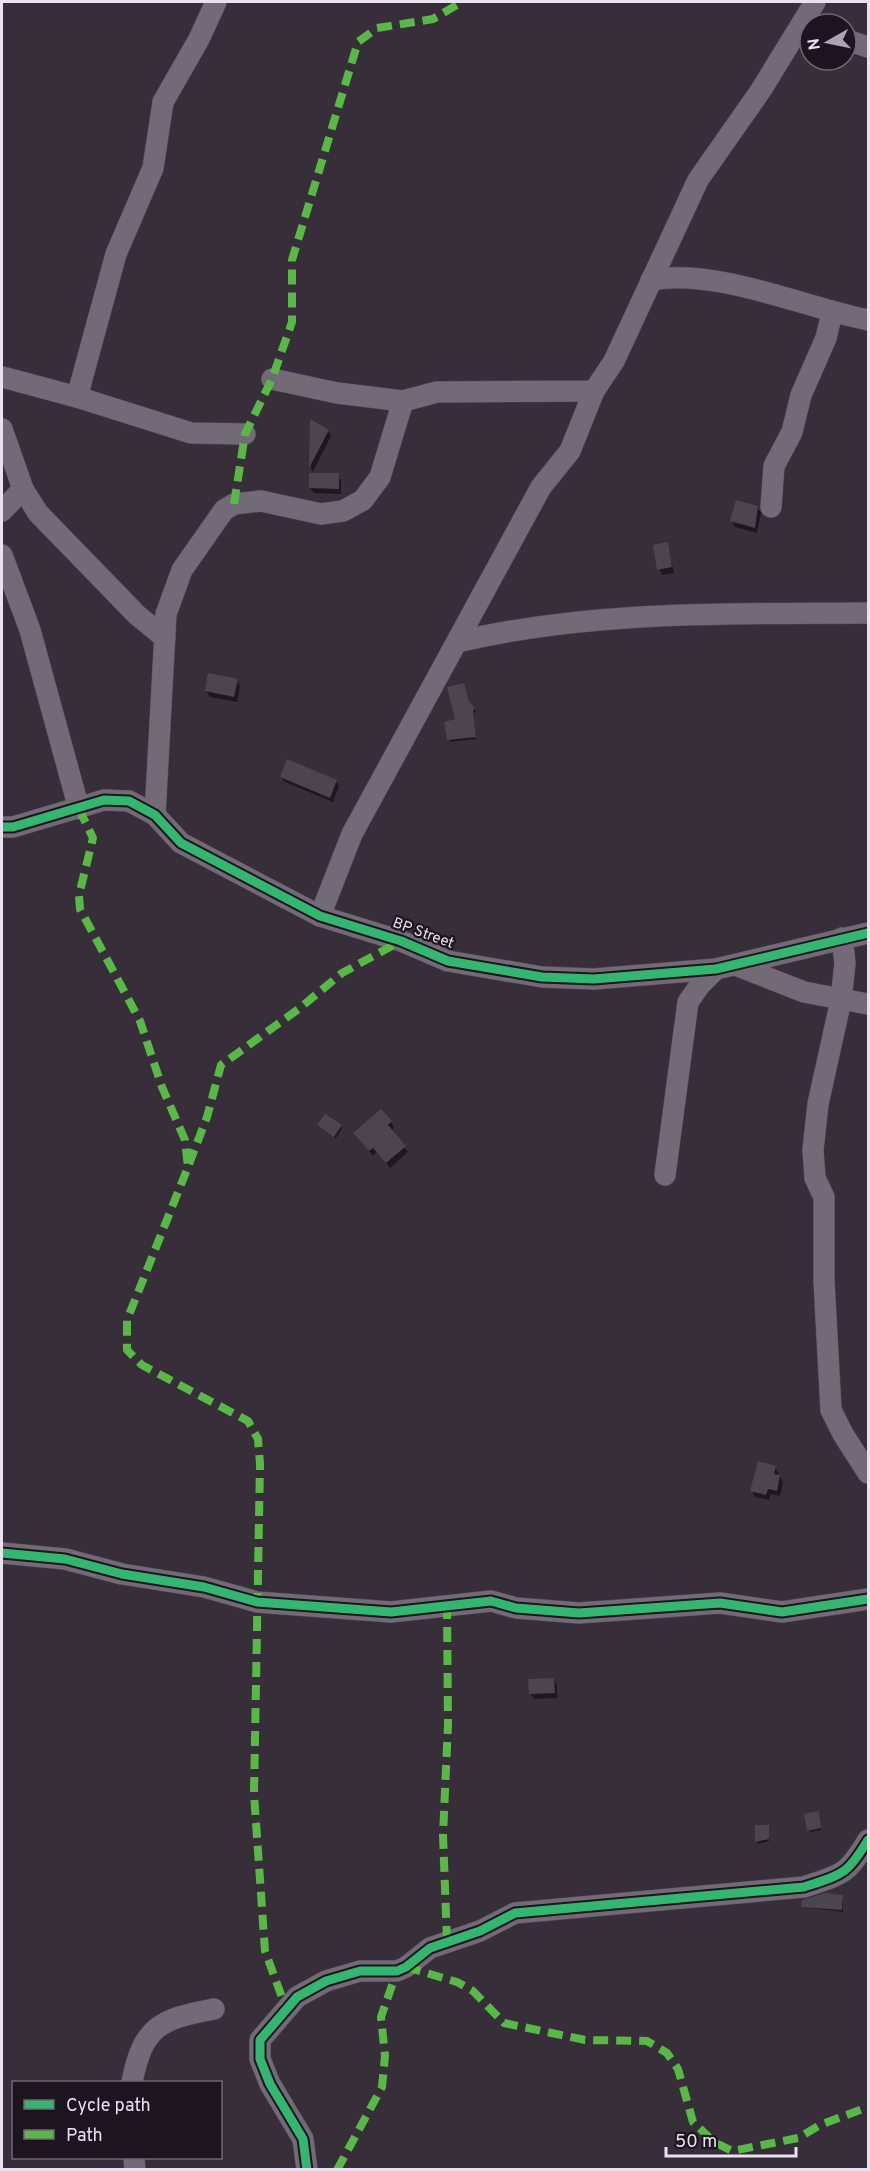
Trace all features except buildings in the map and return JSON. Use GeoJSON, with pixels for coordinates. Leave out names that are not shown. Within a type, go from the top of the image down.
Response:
{"type":"FeatureCollection","features":[{"type":"Feature","properties":{"kind":"street"},"geometry":{"type":"LineString","coordinates":[[77,397],[116,254],[153,168],[163,102],[199,39],[216,2]]}},
{"type":"Feature","properties":{"kind":"street"},"geometry":{"type":"LineString","coordinates":[[320,916],[352,834],[541,487],[570,451],[594,391],[614,361],[698,180],[798,39]]}},
{"type":"Feature","properties":{"kind":"street"},"geometry":{"type":"LineString","coordinates":[[651,280],[672,276],[767,292],[832,313],[868,320]]}},
{"type":"Feature","properties":{"kind":"street"},"geometry":{"type":"LineString","coordinates":[[771,507],[774,466],[792,432],[801,395],[826,338],[832,313]]}},
{"type":"Feature","properties":{"kind":"street"},"geometry":{"type":"LineString","coordinates":[[2,377],[77,397],[190,433],[244,434]]}},
{"type":"Feature","properties":{"kind":"street"},"geometry":{"type":"LineString","coordinates":[[272,379],[337,393],[403,401],[437,392],[594,391]]}},
{"type":"Feature","properties":{"kind":"street"},"geometry":{"type":"LineString","coordinates":[[155,815],[166,614],[182,570],[224,510],[234,504],[261,501],[321,514],[343,511],[363,500],[380,477],[403,401]]}},
{"type":"Feature","properties":{"kind":"street"},"geometry":{"type":"LineString","coordinates":[[2,429],[23,489],[38,513],[137,615],[165,638]]}},
{"type":"Feature","properties":{"kind":"street"},"geometry":{"type":"LineString","coordinates":[[2,511],[23,489]]}},
{"type":"Feature","properties":{"kind":"street"},"geometry":{"type":"LineString","coordinates":[[2,555],[30,630],[79,809]]}},
{"type":"Feature","properties":{"kind":"street"},"geometry":{"type":"LineString","coordinates":[[457,642],[516,628],[671,614],[868,613]]}},
{"type":"Feature","properties":{"kind":"street","name":"BP Street"},"geometry":{"type":"LineString","coordinates":[[2,827],[79,809],[104,800],[129,801],[155,815],[181,843],[320,916],[401,941],[448,961],[542,977],[594,979],[716,969],[738,966],[868,933]]}},
{"type":"Feature","properties":{"kind":"street"},"geometry":{"type":"LineString","coordinates":[[842,938],[845,963],[841,1000],[818,1104],[813,1150],[815,1178],[824,1197],[825,1210],[824,1281],[831,1410],[843,1434],[868,1473]]}},
{"type":"Feature","properties":{"kind":"street"},"geometry":{"type":"LineString","coordinates":[[738,966],[804,992],[868,1004]]}},
{"type":"Feature","properties":{"kind":"street"},"geometry":{"type":"LineString","coordinates":[[665,1175],[688,1002],[716,969]]}},
{"type":"Feature","properties":{"kind":"street"},"geometry":{"type":"LineString","coordinates":[[2,1553],[65,1559],[122,1574],[204,1587],[256,1602],[391,1612],[491,1601],[516,1608],[579,1613],[720,1603],[782,1612],[868,1599]]}},
{"type":"Feature","properties":{"kind":"street"},"geometry":{"type":"LineString","coordinates":[[307,2169],[303,2139],[270,2084],[260,2059],[260,2040],[297,1998],[326,1981],[360,1971],[397,1971],[406,1967],[430,1948],[480,1931],[515,1912],[804,1887],[843,1874],[853,1865],[868,1840]]}},
{"type":"Feature","properties":{"kind":"street"},"geometry":{"type":"LineString","coordinates":[[132,2081],[136,2060],[147,2038],[158,2027],[174,2017],[214,2009]]}},
{"type":"Feature","properties":{"kind":"marked path"},"geometry":{"type":"LineString","coordinates":[[234,504],[245,434],[272,379],[292,322],[292,260],[358,42],[377,28],[433,19],[462,2]]}},
{"type":"Feature","properties":{"kind":"marked path"},"geometry":{"type":"LineString","coordinates":[[79,809],[93,838],[79,895],[80,909],[140,1021],[162,1087],[185,1140],[188,1167],[127,1320],[127,1350],[142,1365],[248,1421],[258,1439],[260,1464],[254,1794],[265,1951],[286,2008]]}},
{"type":"Feature","properties":{"kind":"marked path"},"geometry":{"type":"LineString","coordinates":[[189,1164],[207,1117],[221,1065],[300,1008],[342,973],[401,941]]}},
{"type":"Feature","properties":{"kind":"marked path"},"geometry":{"type":"LineString","coordinates":[[447,1604],[448,1725],[443,1835],[447,1941]]}},
{"type":"Feature","properties":{"kind":"marked path"},"geometry":{"type":"LineString","coordinates":[[406,1967],[457,1982],[473,1991],[504,2023],[585,2040],[647,2041],[667,2053],[678,2069],[693,2122],[714,2142],[732,2151],[798,2138],[820,2125],[868,2107]]}},
{"type":"Feature","properties":{"kind":"marked path"},"geometry":{"type":"LineString","coordinates":[[337,2170],[382,2087],[385,2056],[381,2017],[397,1971]]}},
{"type":"Feature","properties":{"kind":"cycle path"},"geometry":{"type":"LineString","coordinates":[[2,827],[13,827],[104,800],[129,801],[155,815],[181,843],[320,916],[401,941],[448,961],[542,977],[594,979],[716,969],[868,933]]}},
{"type":"Feature","properties":{"kind":"cycle path"},"geometry":{"type":"LineString","coordinates":[[2,1553],[65,1559],[122,1574],[204,1587],[257,1602],[391,1612],[491,1601],[516,1608],[579,1613],[720,1603],[782,1612],[868,1599]]}},
{"type":"Feature","properties":{"kind":"cycle path"},"geometry":{"type":"LineString","coordinates":[[307,2170],[303,2139],[270,2084],[260,2059],[260,2040],[297,1997],[326,1981],[360,1971],[397,1971],[406,1967],[430,1948],[480,1931],[515,1913],[804,1887],[843,1872],[855,1860],[868,1840]]}}]}
